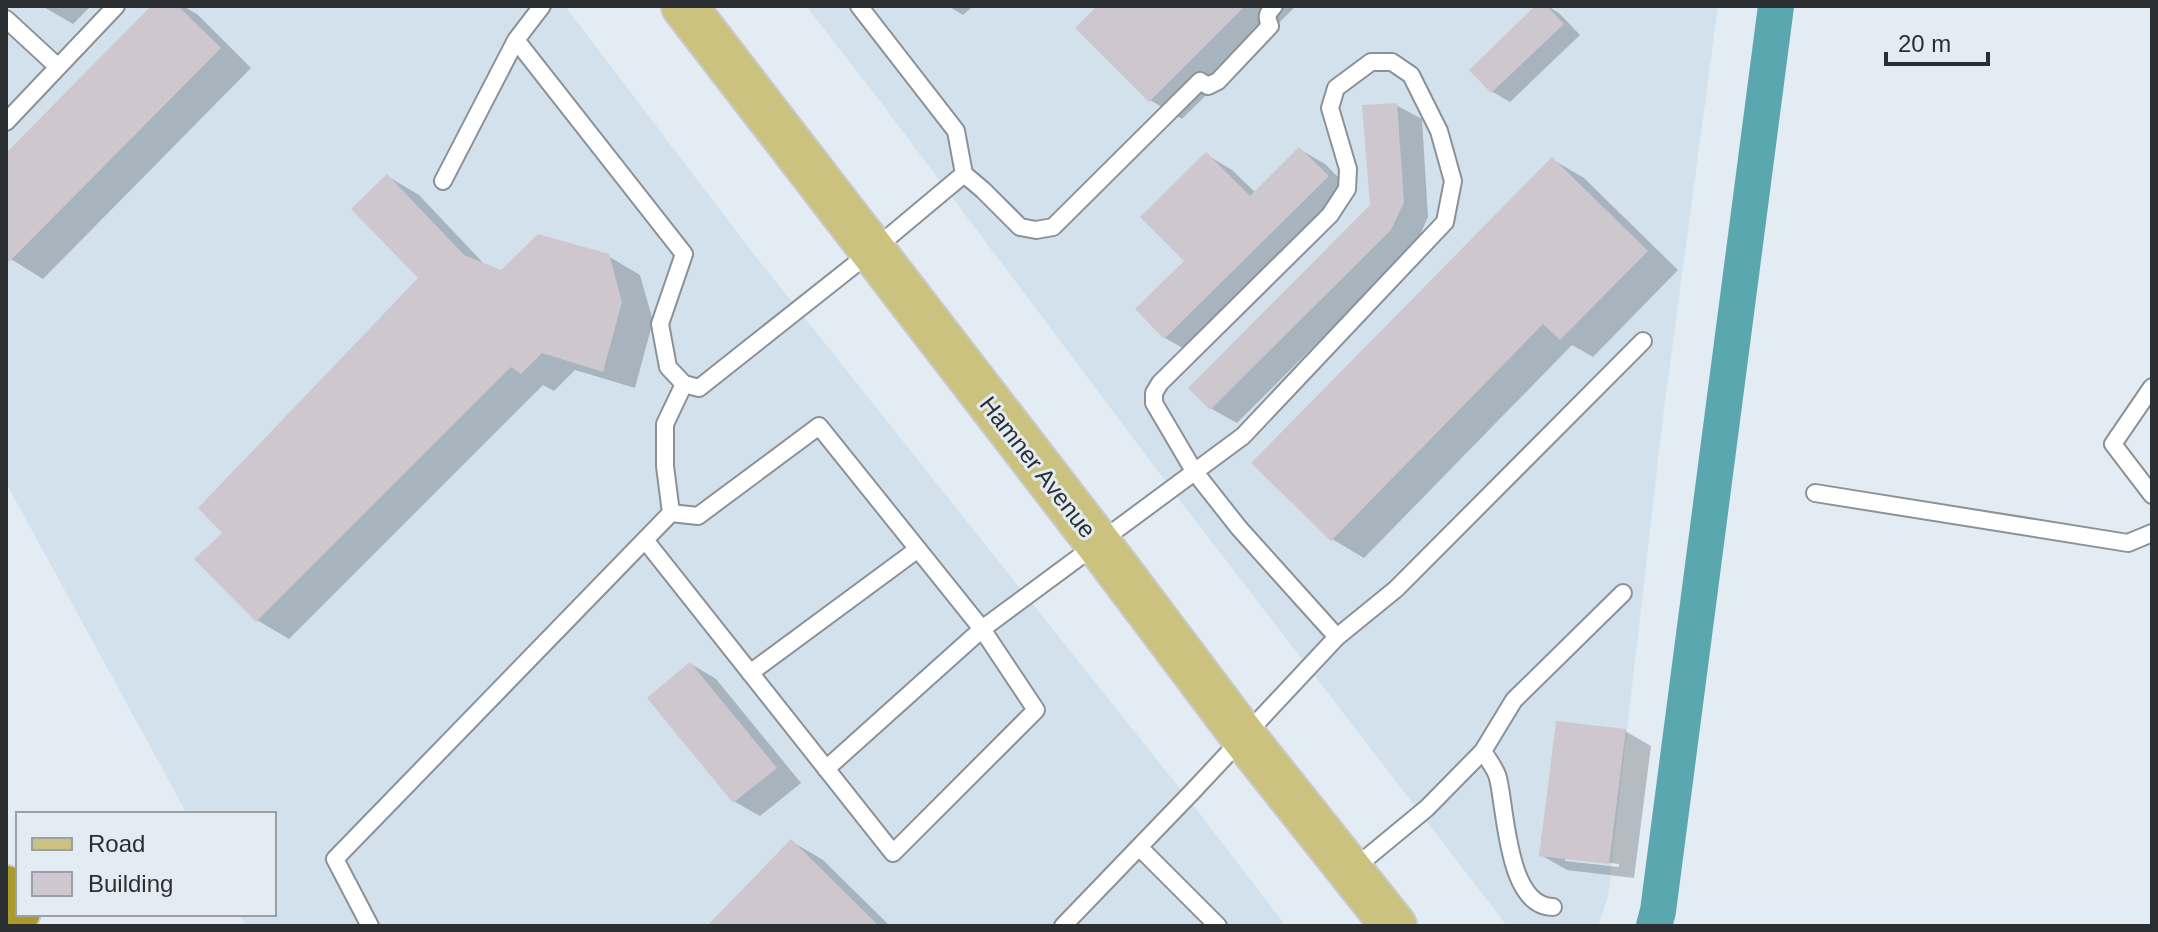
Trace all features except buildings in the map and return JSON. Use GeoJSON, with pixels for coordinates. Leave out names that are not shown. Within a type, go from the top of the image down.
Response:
{"type":"FeatureCollection","features":[{"type":"Feature","properties":{"kind":"highway"},"geometry":{"type":"LineString","coordinates":[[6,888],[16,909]]}},
{"type":"Feature","properties":{"kind":"main road","name":"Hamner Avenue"},"geometry":{"type":"LineString","coordinates":[[684,6],[1243,736],[1394,926]]}},
{"type":"Feature","properties":{"kind":"lane"},"geometry":{"type":"LineString","coordinates":[[6,122],[116,6]]}},
{"type":"Feature","properties":{"kind":"lane"},"geometry":{"type":"LineString","coordinates":[[443,181],[516,40],[542,6]]}},
{"type":"Feature","properties":{"kind":"lane"},"geometry":{"type":"LineString","coordinates":[[859,6],[956,131],[964,174],[1020,227],[1036,230],[1053,227],[1200,81],[1208,86],[1218,81],[1270,26],[1266,18],[1274,6]]}},
{"type":"Feature","properties":{"kind":"lane"},"geometry":{"type":"LineString","coordinates":[[6,19],[58,67]]}},
{"type":"Feature","properties":{"kind":"lane"},"geometry":{"type":"LineString","coordinates":[[516,40],[684,254],[660,324],[668,367],[684,384],[699,388],[964,174]]}},
{"type":"Feature","properties":{"kind":"lane"},"geometry":{"type":"LineString","coordinates":[[826,769],[982,629],[1097,542],[1194,471],[1243,436],[1445,222],[1453,181],[1439,131],[1411,75],[1392,62],[1371,62],[1336,88],[1330,108],[1348,169],[1347,189],[1330,215],[1160,383],[1154,393],[1154,403],[1194,471],[1239,528],[1337,637]]}},
{"type":"Feature","properties":{"kind":"lane"},"geometry":{"type":"LineString","coordinates":[[1063,926],[1337,637],[1396,589],[1643,341]]}},
{"type":"Feature","properties":{"kind":"lane"},"geometry":{"type":"LineString","coordinates":[[671,513],[665,466],[665,424],[684,384]]}},
{"type":"Feature","properties":{"kind":"lane"},"geometry":{"type":"LineString","coordinates":[[2152,387],[2113,444],[2152,495]]}},
{"type":"Feature","properties":{"kind":"lane"},"geometry":{"type":"LineString","coordinates":[[645,540],[893,853],[1036,710],[982,629],[819,426],[698,516],[671,513]]}},
{"type":"Feature","properties":{"kind":"lane"},"geometry":{"type":"LineString","coordinates":[[1815,493],[2128,543],[2152,533]]}},
{"type":"Feature","properties":{"kind":"lane"},"geometry":{"type":"LineString","coordinates":[[370,926],[335,859],[671,513]]}},
{"type":"Feature","properties":{"kind":"lane"},"geometry":{"type":"LineString","coordinates":[[750,673],[918,549]]}},
{"type":"Feature","properties":{"kind":"lane"},"geometry":{"type":"LineString","coordinates":[[1350,871],[1427,808],[1483,751],[1514,700],[1623,593]]}},
{"type":"Feature","properties":{"kind":"lane"},"geometry":{"type":"LineString","coordinates":[[1483,751],[1498,775],[1510,855],[1527,894],[1545,907],[1553,907]]}},
{"type":"Feature","properties":{"kind":"lane"},"geometry":{"type":"LineString","coordinates":[[1139,847],[1218,926]]}},
{"type":"Feature","properties":{"kind":"shaded area"},"geometry":{"type":"Polygon","coordinates":[[[6,6],[565,6],[753,253],[1286,926],[246,926],[240,916],[276,916],[276,812],[186,812],[6,483],[6,6]]]}},
{"type":"Feature","properties":{"kind":"shaded area"},"geometry":{"type":"Polygon","coordinates":[[[806,6],[1718,6],[1663,417],[1608,897],[1598,926],[1507,926],[806,6]]]}},
{"type":"Feature","properties":{"kind":"waterway"},"geometry":{"type":"LineString","coordinates":[[1654,926],[1776,6]]}}]}
